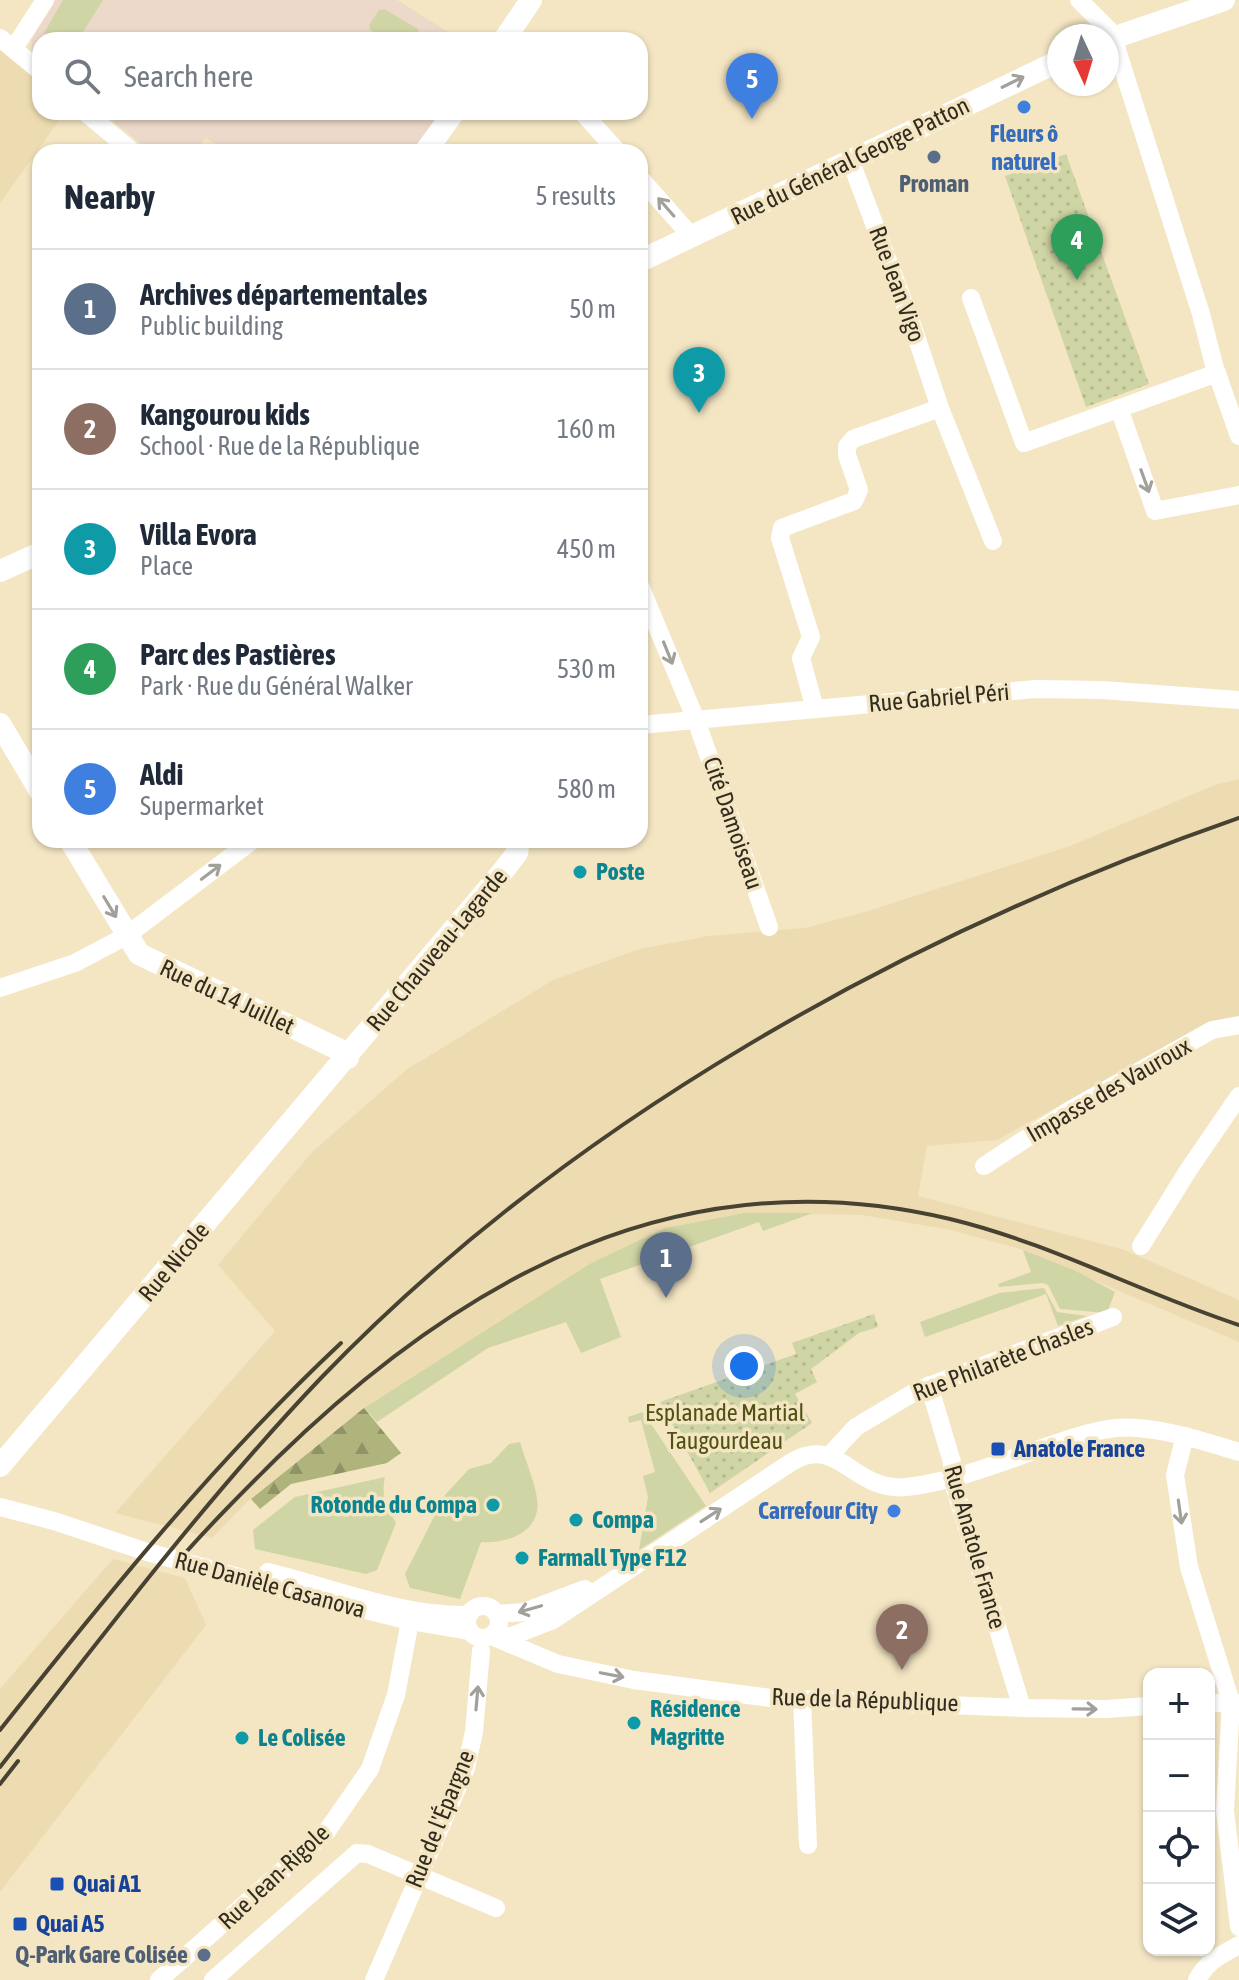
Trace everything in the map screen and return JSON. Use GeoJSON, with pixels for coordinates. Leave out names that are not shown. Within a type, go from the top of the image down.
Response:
{"type":"FeatureCollection","features":[{"type":"Feature","properties":{"kind":"main road"},"geometry":{"type":"LineString","coordinates":[[513,32],[531,0]]}},
{"type":"Feature","properties":{"kind":"main road"},"geometry":{"type":"LineString","coordinates":[[1119,35],[1224,0]]}},
{"type":"Feature","properties":{"kind":"main road","name":"Rue du Général George Patton"},"geometry":{"type":"LineString","coordinates":[[648,257],[1047,67]]}},
{"type":"Feature","properties":{"kind":"main road"},"geometry":{"type":"LineString","coordinates":[[431,144],[448,120]]}},
{"type":"Feature","properties":{"kind":"main road"},"geometry":{"type":"LineString","coordinates":[[0,571],[32,557]]}},
{"type":"Feature","properties":{"kind":"main road"},"geometry":{"type":"LineString","coordinates":[[0,724],[32,778]]}},
{"type":"Feature","properties":{"kind":"main road","name":"Rue du 14 Juillet"},"geometry":{"type":"LineString","coordinates":[[75,848],[139,954],[338,1049],[348,1058]]}},
{"type":"Feature","properties":{"kind":"main road","name":"Rue Chauveau-Lagarde"},"geometry":{"type":"LineString","coordinates":[[348,1058],[503,871],[518,848]]}},
{"type":"Feature","properties":{"kind":"main road","name":"Rue Nicole"},"geometry":{"type":"LineString","coordinates":[[0,1466],[348,1058]]}},
{"type":"Feature","properties":{"kind":"street"},"geometry":{"type":"LineString","coordinates":[[32,64],[7,43],[45,0]]}},
{"type":"Feature","properties":{"kind":"street"},"geometry":{"type":"LineString","coordinates":[[1079,0],[1099,24]]}},
{"type":"Feature","properties":{"kind":"street"},"geometry":{"type":"LineString","coordinates":[[1119,56],[1239,436]]}},
{"type":"Feature","properties":{"kind":"street"},"geometry":{"type":"LineString","coordinates":[[95,120],[123,144]]}},
{"type":"Feature","properties":{"kind":"street"},"geometry":{"type":"LineString","coordinates":[[589,120],[611,144]]}},
{"type":"Feature","properties":{"kind":"street","name":"Rue Jean Vigo"},"geometry":{"type":"LineString","coordinates":[[851,162],[940,408],[993,541]]}},
{"type":"Feature","properties":{"kind":"street"},"geometry":{"type":"LineString","coordinates":[[648,187],[692,237]]}},
{"type":"Feature","properties":{"kind":"street"},"geometry":{"type":"LineString","coordinates":[[971,298],[1024,443],[1217,373]]}},
{"type":"Feature","properties":{"kind":"street"},"geometry":{"type":"LineString","coordinates":[[815,709],[801,658],[811,637],[780,538],[782,528],[854,501],[859,490],[847,455],[847,446],[853,439],[940,408]]}},
{"type":"Feature","properties":{"kind":"street"},"geometry":{"type":"LineString","coordinates":[[1119,408],[1155,511],[1239,495]]}},
{"type":"Feature","properties":{"kind":"street","name":"Cité Damoiseau"},"geometry":{"type":"LineString","coordinates":[[648,605],[696,720],[769,927]]}},
{"type":"Feature","properties":{"kind":"street","name":"Rue Gabriel Péri"},"geometry":{"type":"LineString","coordinates":[[648,724],[1036,689],[1102,690],[1239,700]]}},
{"type":"Feature","properties":{"kind":"street"},"geometry":{"type":"LineString","coordinates":[[0,988],[75,963],[126,936],[242,848]]}},
{"type":"Feature","properties":{"kind":"street","name":"Impasse des Vauroux"},"geometry":{"type":"LineString","coordinates":[[984,1166],[1070,1110],[1212,1030],[1239,1025]]}},
{"type":"Feature","properties":{"kind":"street"},"geometry":{"type":"LineString","coordinates":[[1141,1246],[1239,1096]]}},
{"type":"Feature","properties":{"kind":"street","name":"Rue Philarète Chasles"},"geometry":{"type":"LineString","coordinates":[[829,1456],[856,1427],[929,1385],[1113,1317]]}},
{"type":"Feature","properties":{"kind":"street","name":"Rue Anatole France"},"geometry":{"type":"LineString","coordinates":[[929,1385],[952,1462],[952,1479],[1022,1708]]}},
{"type":"Feature","properties":{"kind":"street"},"geometry":{"type":"LineString","coordinates":[[483,1631],[509,1637],[553,1620],[802,1455],[814,1452],[829,1456],[869,1482],[897,1488],[952,1479],[1093,1431],[1136,1427],[1185,1436],[1239,1452]]}},
{"type":"Feature","properties":{"kind":"street"},"geometry":{"type":"LineString","coordinates":[[1185,1436],[1175,1475],[1189,1567],[1235,1703],[1225,1811],[1239,1927]]}},
{"type":"Feature","properties":{"kind":"street","name":"Rue Danièle Casanova"},"geometry":{"type":"LineString","coordinates":[[0,1507],[184,1562],[410,1621],[483,1631]]}},
{"type":"Feature","properties":{"kind":"street","name":"Rue Danièle Casanova"},"geometry":{"type":"LineString","coordinates":[[74,1527],[150,1541],[380,1602],[450,1615],[483,1631]]}},
{"type":"Feature","properties":{"kind":"street","name":"Rue Jean-Rigole"},"geometry":{"type":"LineString","coordinates":[[159,1980],[327,1831],[370,1769],[396,1695],[410,1621]]}},
{"type":"Feature","properties":{"kind":"street","name":"Rue de la République"},"geometry":{"type":"LineString","coordinates":[[483,1631],[558,1664],[634,1680],[771,1698],[1022,1708],[1143,1706]]}},
{"type":"Feature","properties":{"kind":"street","name":"Rue de l'Épargne"},"geometry":{"type":"LineString","coordinates":[[374,1980],[466,1768],[474,1732],[483,1631]]}},
{"type":"Feature","properties":{"kind":"street"},"geometry":{"type":"LineString","coordinates":[[802,1699],[808,1845]]}},
{"type":"Feature","properties":{"kind":"street"},"geometry":{"type":"LineString","coordinates":[[222,1978],[357,1853],[368,1854],[496,1908]]}},
{"type":"Feature","properties":{"kind":"street"},"geometry":{"type":"LineString","coordinates":[[1197,1980],[1214,1958],[1239,1945]]}},
{"type":"Feature","properties":{"kind":"shaded area"},"geometry":{"type":"Polygon","coordinates":[[[56,0],[397,0],[448,32],[36,32],[56,0]]]}},
{"type":"Feature","properties":{"kind":"shaded area"},"geometry":{"type":"Polygon","coordinates":[[[0,50],[32,76],[32,120],[59,120],[42,144],[32,144],[32,158],[0,203],[0,50]]]}},
{"type":"Feature","properties":{"kind":"shaded area"},"geometry":{"type":"Polygon","coordinates":[[[112,120],[435,120],[421,144],[216,144],[205,138],[201,144],[141,144],[112,120]]]}},
{"type":"Feature","properties":{"kind":"shaded area"},"geometry":{"type":"Polygon","coordinates":[[[1239,779],[1239,1017],[1204,1026],[997,1140],[927,1146],[918,1196],[1122,1249],[1239,1300],[1239,1342],[1023,1250],[951,1230],[862,1215],[744,1213],[665,1228],[591,1263],[364,1408],[251,1498],[212,1538],[115,1513],[275,1331],[218,1265],[312,1152],[406,1070],[553,980],[640,949],[708,936],[805,928],[865,912],[1070,846],[1215,785],[1239,779]]]}},
{"type":"Feature","properties":{"kind":"shaded area"},"geometry":{"type":"Polygon","coordinates":[[[113,1559],[185,1578],[206,1625],[0,1892],[0,1689],[113,1559]]]}},
{"type":"Feature","properties":{"kind":"green space"},"geometry":{"type":"Polygon","coordinates":[[[63,0],[103,0],[83,32],[45,32],[63,0]]]}},
{"type":"Feature","properties":{"kind":"green space"},"geometry":{"type":"Polygon","coordinates":[[[384,9],[419,32],[373,32],[369,25],[379,10],[384,9]]]}},
{"type":"Feature","properties":{"kind":"green space"},"geometry":{"type":"Polygon","coordinates":[[[1066,154],[1149,384],[1086,407],[1005,176],[1066,154]]]}},
{"type":"Feature","properties":{"kind":"green space"},"geometry":{"type":"Polygon","coordinates":[[[744,1213],[813,1213],[763,1231],[759,1222],[600,1279],[621,1337],[581,1353],[566,1322],[488,1348],[377,1422],[364,1408],[591,1263],[665,1228],[744,1213]]]}},
{"type":"Feature","properties":{"kind":"green space"},"geometry":{"type":"Polygon","coordinates":[[[1023,1250],[1076,1271],[1115,1292],[1107,1313],[1060,1309],[1048,1285],[1042,1283],[999,1287],[998,1284],[1031,1272],[1023,1250]]]}},
{"type":"Feature","properties":{"kind":"green space"},"geometry":{"type":"Polygon","coordinates":[[[1044,1288],[1057,1312],[1087,1316],[1058,1326],[1046,1294],[925,1337],[920,1322],[999,1293],[1044,1288]]]}},
{"type":"Feature","properties":{"kind":"green space","name":"Esplanade Martial Taugourdeau"},"geometry":{"type":"Polygon","coordinates":[[[874,1314],[878,1327],[859,1333],[811,1369],[817,1382],[795,1394],[812,1423],[710,1493],[660,1402],[796,1354],[792,1343],[874,1314]]]}},
{"type":"Feature","properties":{"kind":"green space"},"geometry":{"type":"Polygon","coordinates":[[[364,1408],[401,1453],[387,1463],[291,1484],[260,1509],[251,1499],[364,1408]]]}},
{"type":"Feature","properties":{"kind":"green space"},"geometry":{"type":"Polygon","coordinates":[[[643,1412],[706,1506],[639,1550],[648,1497],[643,1476],[655,1472],[641,1420],[629,1423],[628,1417],[643,1412]]]}},
{"type":"Feature","properties":{"kind":"green space"},"geometry":{"type":"Polygon","coordinates":[[[520,1442],[537,1498],[537,1510],[529,1527],[512,1538],[481,1542],[460,1599],[410,1588],[405,1574],[445,1495],[469,1469],[491,1463],[509,1444],[520,1442]]]}},
{"type":"Feature","properties":{"kind":"green space"},"geometry":{"type":"Polygon","coordinates":[[[385,1477],[385,1501],[396,1523],[377,1570],[366,1574],[255,1549],[253,1530],[295,1497],[385,1477]]]}},
{"type":"Feature","properties":{"kind":"railway"},"geometry":{"type":"LineString","coordinates":[[0,1767],[156,1569],[277,1425],[417,1286],[521,1199],[631,1119],[747,1046],[867,979],[989,918],[1114,865],[1239,818]]}},
{"type":"Feature","properties":{"kind":"railway"},"geometry":{"type":"LineString","coordinates":[[181,1558],[277,1458],[349,1393],[423,1335],[501,1286],[583,1246],[669,1219],[758,1204],[852,1203],[950,1219],[1024,1241],[1239,1325]]}},
{"type":"Feature","properties":{"kind":"railway"},"geometry":{"type":"LineString","coordinates":[[0,1730],[122,1579],[206,1482],[341,1343]]}},
{"type":"Feature","properties":{"kind":"railway"},"geometry":{"type":"LineString","coordinates":[[0,1784],[18,1761]]}},
{"type":"Feature","properties":{"kind":"place","name":"Fleurs ô naturel"},"geometry":{"type":"Point","coordinates":[1024,107]}},
{"type":"Feature","properties":{"kind":"place","name":"Aldi"},"geometry":{"type":"Point","coordinates":[752,119]}},
{"type":"Feature","properties":{"kind":"place","name":"Proman"},"geometry":{"type":"Point","coordinates":[934,157]}},
{"type":"Feature","properties":{"kind":"place","name":"Parc des Pastières"},"geometry":{"type":"Point","coordinates":[1077,280]}},
{"type":"Feature","properties":{"kind":"place","name":"Villa Evora"},"geometry":{"type":"Point","coordinates":[699,413]}},
{"type":"Feature","properties":{"kind":"place","name":"Poste"},"geometry":{"type":"Point","coordinates":[580,872]}},
{"type":"Feature","properties":{"kind":"place","name":"Archives départementales"},"geometry":{"type":"Point","coordinates":[666,1298]}},
{"type":"Feature","properties":{"kind":"place","name":"Anatole France"},"geometry":{"type":"Point","coordinates":[998,1449]}},
{"type":"Feature","properties":{"kind":"place","name":"Rotonde du Compa"},"geometry":{"type":"Point","coordinates":[493,1505]}},
{"type":"Feature","properties":{"kind":"place","name":"Carrefour City"},"geometry":{"type":"Point","coordinates":[894,1511]}},
{"type":"Feature","properties":{"kind":"place","name":"Compa"},"geometry":{"type":"Point","coordinates":[576,1520]}},
{"type":"Feature","properties":{"kind":"place","name":"Farmall Type F12"},"geometry":{"type":"Point","coordinates":[522,1558]}},
{"type":"Feature","properties":{"kind":"place","name":"Kangourou kids"},"geometry":{"type":"Point","coordinates":[902,1670]}},
{"type":"Feature","properties":{"kind":"place","name":"Résidence Magritte"},"geometry":{"type":"Point","coordinates":[634,1723]}},
{"type":"Feature","properties":{"kind":"place","name":"Le Colisée"},"geometry":{"type":"Point","coordinates":[242,1738]}},
{"type":"Feature","properties":{"kind":"place","name":"Quai A1"},"geometry":{"type":"Point","coordinates":[57,1884]}},
{"type":"Feature","properties":{"kind":"place","name":"Quai A5"},"geometry":{"type":"Point","coordinates":[20,1924]}},
{"type":"Feature","properties":{"kind":"place","name":"Q-Park Gare Colisée"},"geometry":{"type":"Point","coordinates":[204,1955]}}]}
